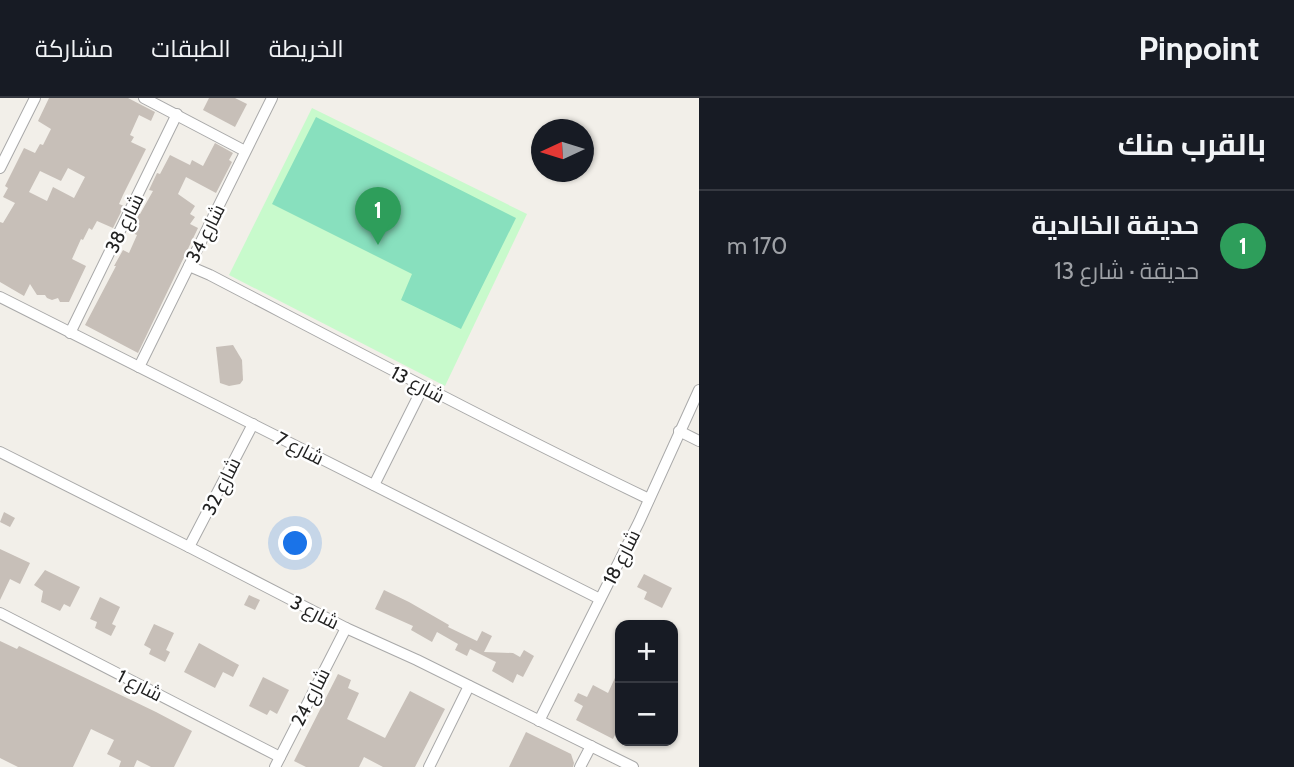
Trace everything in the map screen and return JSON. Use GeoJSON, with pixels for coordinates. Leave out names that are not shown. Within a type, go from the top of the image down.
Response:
{"type":"FeatureCollection","features":[{"type":"Feature","properties":{"kind":"street"},"geometry":{"type":"LineString","coordinates":[[0,168],[35,98]]}},
{"type":"Feature","properties":{"kind":"street"},"geometry":{"type":"LineString","coordinates":[[144,98],[245,151]]}},
{"type":"Feature","properties":{"kind":"street","name":"شارع 34"},"geometry":{"type":"LineString","coordinates":[[139,368],[272,98]]}},
{"type":"Feature","properties":{"kind":"street","name":"شارع 38"},"geometry":{"type":"LineString","coordinates":[[70,333],[177,114]]}},
{"type":"Feature","properties":{"kind":"street","name":"شارع 13"},"geometry":{"type":"LineString","coordinates":[[188,266],[649,499]]}},
{"type":"Feature","properties":{"kind":"street","name":"شارع 7"},"geometry":{"type":"LineString","coordinates":[[0,297],[600,599]]}},
{"type":"Feature","properties":{"kind":"street"},"geometry":{"type":"LineString","coordinates":[[374,485],[423,387]]}},
{"type":"Feature","properties":{"kind":"street","name":"شارع 18"},"geometry":{"type":"LineString","coordinates":[[539,721],[649,499],[699,390]]}},
{"type":"Feature","properties":{"kind":"street","name":"شارع 32"},"geometry":{"type":"LineString","coordinates":[[189,547],[253,424]]}},
{"type":"Feature","properties":{"kind":"street"},"geometry":{"type":"LineString","coordinates":[[679,431],[699,441]]}},
{"type":"Feature","properties":{"kind":"street","name":"شارع 3"},"geometry":{"type":"LineString","coordinates":[[0,452],[346,628],[633,767]]}},
{"type":"Feature","properties":{"kind":"street","name":"شارع 1"},"geometry":{"type":"LineString","coordinates":[[0,613],[280,757]]}},
{"type":"Feature","properties":{"kind":"street","name":"شارع 24"},"geometry":{"type":"LineString","coordinates":[[275,767],[346,628]]}},
{"type":"Feature","properties":{"kind":"street"},"geometry":{"type":"LineString","coordinates":[[429,767],[469,687]]}},
{"type":"Feature","properties":{"kind":"street"},"geometry":{"type":"LineString","coordinates":[[580,767],[591,746]]}},
{"type":"Feature","properties":{"kind":"green space"},"geometry":{"type":"Polygon","coordinates":[[[312,108],[527,214],[445,386],[229,275],[312,108]]]}},
{"type":"Feature","properties":{"kind":"green space"},"geometry":{"type":"Polygon","coordinates":[[[316,117],[516,218],[461,329],[401,300],[412,274],[272,204],[316,117]]]}},
{"type":"Feature","properties":{"kind":"building"},"geometry":{"type":"Polygon","coordinates":[[[49,98],[128,98],[155,112],[151,121],[139,115],[130,135],[134,137],[131,142],[146,149],[119,204],[124,206],[113,228],[97,221],[92,230],[89,228],[83,240],[81,239],[72,259],[86,266],[69,302],[37,295],[30,284],[24,296],[0,282],[0,222],[3,223],[15,203],[3,197],[8,188],[5,186],[24,148],[35,153],[40,144],[43,145],[51,129],[38,121],[49,98]],[[68,168],[61,181],[40,171],[29,192],[47,201],[53,187],[74,198],[85,177],[68,168]]]}},
{"type":"Feature","properties":{"kind":"building"},"geometry":{"type":"Polygon","coordinates":[[[209,98],[235,98],[247,104],[235,127],[203,110],[209,98]]]}},
{"type":"Feature","properties":{"kind":"building"},"geometry":{"type":"Polygon","coordinates":[[[215,143],[233,153],[229,160],[232,162],[216,193],[186,177],[178,194],[195,206],[190,214],[195,217],[190,224],[198,228],[138,353],[85,325],[123,250],[129,253],[137,235],[128,231],[153,191],[149,190],[157,173],[160,174],[170,155],[190,165],[192,160],[203,166],[215,143]]]}},
{"type":"Feature","properties":{"kind":"building"},"geometry":{"type":"Polygon","coordinates":[[[233,345],[242,360],[243,380],[240,384],[229,386],[220,383],[216,347],[233,345]]]}},
{"type":"Feature","properties":{"kind":"building"},"geometry":{"type":"Polygon","coordinates":[[[4,512],[15,518],[10,527],[0,522],[4,512]]]}},
{"type":"Feature","properties":{"kind":"building"},"geometry":{"type":"Polygon","coordinates":[[[0,549],[30,563],[20,584],[10,579],[0,600],[0,549]]]}},
{"type":"Feature","properties":{"kind":"building"},"geometry":{"type":"Polygon","coordinates":[[[45,570],[80,587],[70,607],[64,604],[60,611],[41,602],[43,591],[34,585],[45,570]]]}},
{"type":"Feature","properties":{"kind":"building"},"geometry":{"type":"Polygon","coordinates":[[[644,574],[672,588],[662,608],[644,599],[647,592],[637,587],[644,574]]]}},
{"type":"Feature","properties":{"kind":"building"},"geometry":{"type":"Polygon","coordinates":[[[384,590],[477,641],[482,631],[492,636],[484,652],[513,653],[520,657],[524,650],[534,656],[523,677],[517,674],[513,683],[492,671],[496,662],[470,649],[467,656],[455,650],[458,644],[437,632],[432,642],[411,630],[413,626],[375,609],[384,590]]]}},
{"type":"Feature","properties":{"kind":"building"},"geometry":{"type":"Polygon","coordinates":[[[249,595],[260,600],[255,610],[244,605],[249,595]]]}},
{"type":"Feature","properties":{"kind":"building"},"geometry":{"type":"Polygon","coordinates":[[[100,597],[120,607],[112,624],[116,626],[111,636],[95,628],[97,622],[90,619],[100,597]]]}},
{"type":"Feature","properties":{"kind":"building"},"geometry":{"type":"Polygon","coordinates":[[[154,624],[174,633],[166,650],[170,652],[165,662],[149,654],[151,649],[144,645],[154,624]]]}},
{"type":"Feature","properties":{"kind":"building"},"geometry":{"type":"Polygon","coordinates":[[[0,641],[17,649],[19,646],[192,731],[174,767],[151,767],[137,760],[134,767],[119,767],[121,761],[107,754],[114,740],[91,729],[73,767],[18,767],[0,758],[0,641]]]}},
{"type":"Feature","properties":{"kind":"building"},"geometry":{"type":"Polygon","coordinates":[[[199,643],[239,665],[233,677],[223,672],[215,688],[184,672],[199,643]]]}},
{"type":"Feature","properties":{"kind":"building"},"geometry":{"type":"Polygon","coordinates":[[[338,674],[351,680],[348,688],[359,693],[347,719],[385,738],[410,691],[445,709],[415,767],[383,767],[364,757],[359,767],[306,767],[294,761],[338,674]]]}},
{"type":"Feature","properties":{"kind":"building"},"geometry":{"type":"Polygon","coordinates":[[[263,677],[289,690],[277,714],[270,710],[267,715],[249,706],[263,677]]]}},
{"type":"Feature","properties":{"kind":"building"},"geometry":{"type":"Polygon","coordinates":[[[615,678],[613,739],[576,720],[583,706],[574,701],[578,693],[587,697],[593,685],[608,693],[615,678]]]}},
{"type":"Feature","properties":{"kind":"building"},"geometry":{"type":"Polygon","coordinates":[[[526,732],[571,754],[573,767],[509,767],[526,732]]]}},
{"type":"Feature","properties":{"kind":"place","name":"حديقة الخالدية"},"geometry":{"type":"Point","coordinates":[378,245]}}]}
